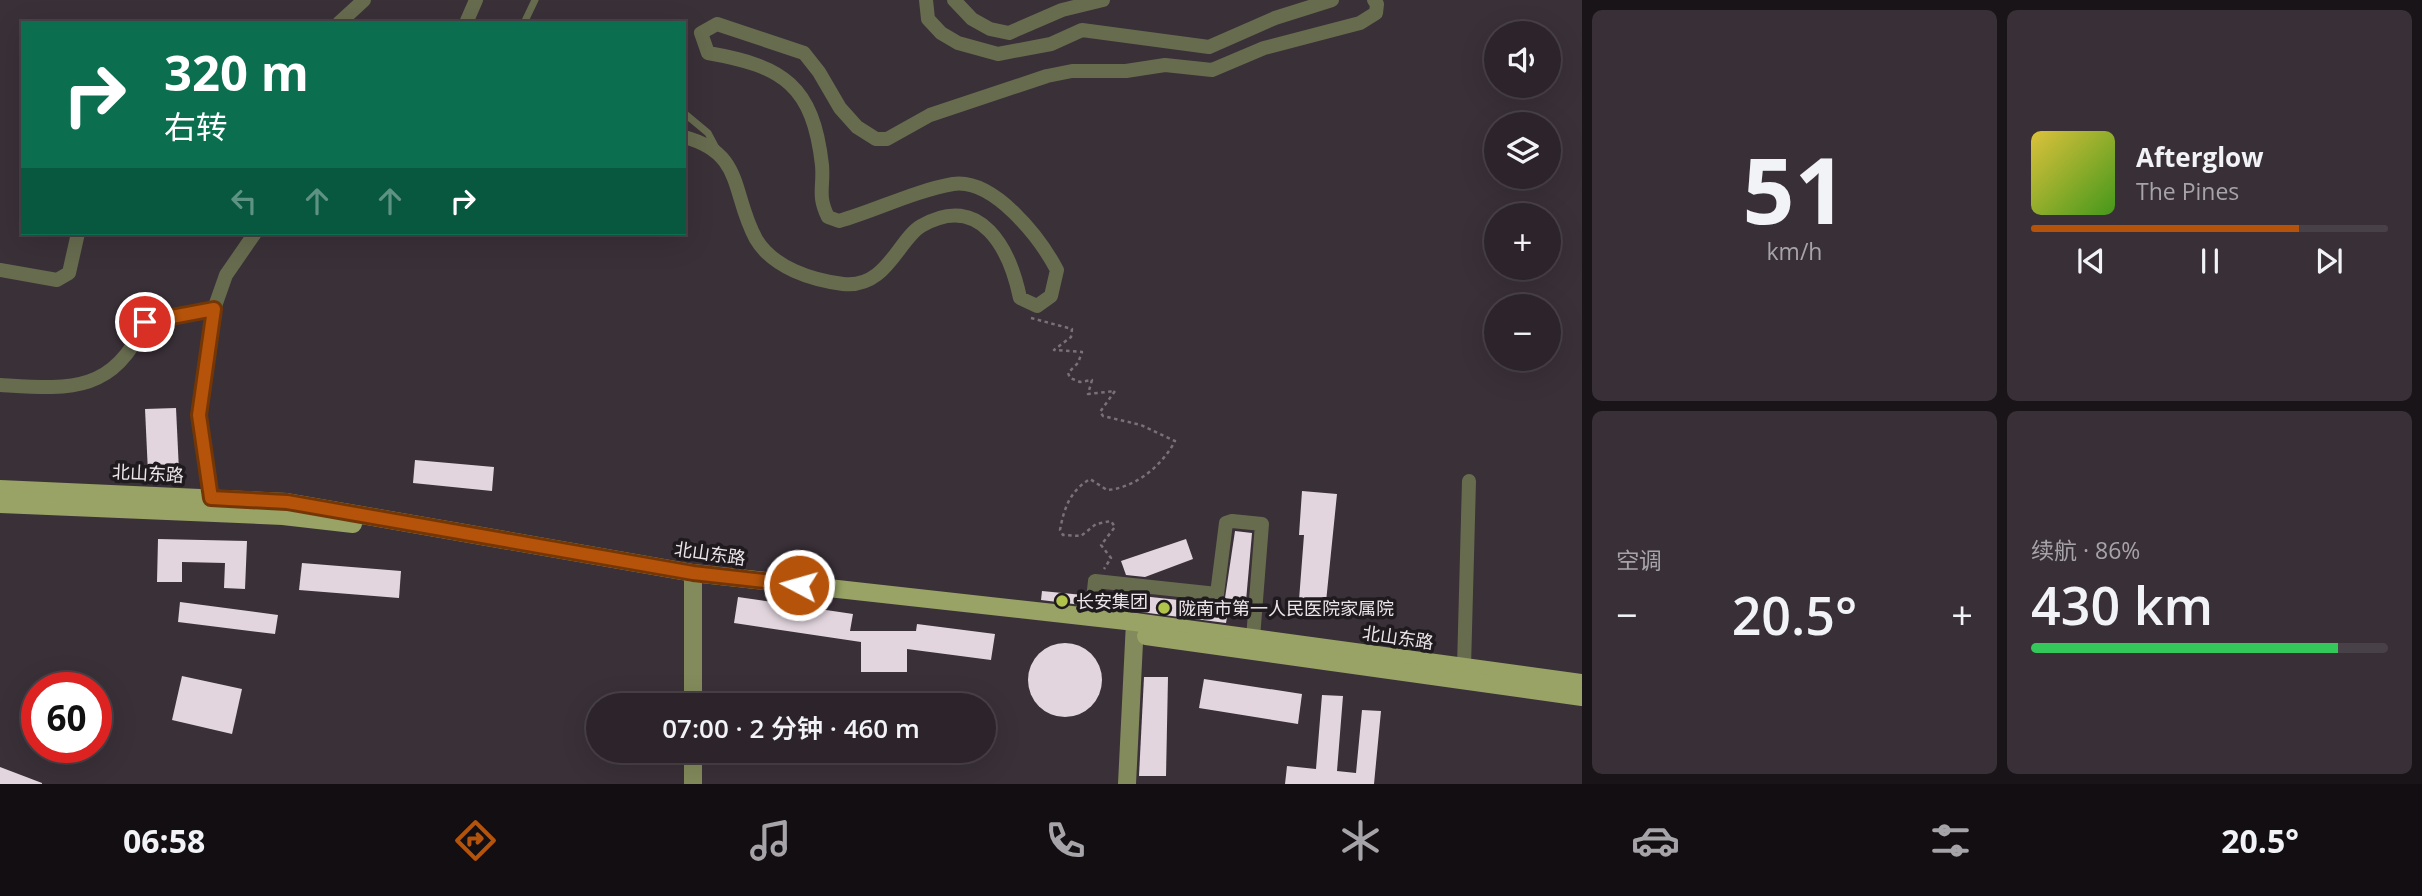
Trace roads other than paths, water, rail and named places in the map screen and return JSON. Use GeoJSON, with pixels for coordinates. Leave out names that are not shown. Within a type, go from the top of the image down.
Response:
{"type":"FeatureCollection","features":[{"type":"Feature","properties":{"kind":"main road","name":"北山东路"},"geometry":{"type":"LineString","coordinates":[[0,489],[287,502],[693,579],[1091,617],[1135,628],[1582,696]]}},
{"type":"Feature","properties":{"kind":"main road","name":"北山东路"},"geometry":{"type":"LineString","coordinates":[[0,504],[283,516],[374,527],[693,579],[1135,628],[1254,638],[1582,683]]}},
{"type":"Feature","properties":{"kind":"street"},"geometry":{"type":"LineString","coordinates":[[341,21],[364,0]]}},
{"type":"Feature","properties":{"kind":"street"},"geometry":{"type":"LineString","coordinates":[[467,21],[476,0]]}},
{"type":"Feature","properties":{"kind":"street"},"geometry":{"type":"LineString","coordinates":[[926,0],[928,19],[941,33],[958,43],[998,54],[1051,44],[1083,30],[1209,47],[1275,18],[1332,0]]}},
{"type":"Feature","properties":{"kind":"street"},"geometry":{"type":"LineString","coordinates":[[954,0],[972,19],[990,29],[1009,33],[1062,10],[1103,0]]}},
{"type":"Feature","properties":{"kind":"street"},"geometry":{"type":"LineString","coordinates":[[686,138],[700,141],[717,151],[731,166],[757,240],[785,266],[806,276],[847,284],[864,281],[895,258],[919,227],[938,219],[976,219],[991,230],[1014,270],[1020,298],[1037,306],[1051,296],[1057,270],[1048,252],[1006,203],[979,189],[956,184],[839,221],[828,217],[820,201],[822,168],[816,129],[799,95],[768,67],[708,53],[701,33],[717,24],[804,52],[840,108],[858,128],[876,139],[887,139],[930,115],[1047,76],[1072,71],[1126,71],[1165,65],[1212,70],[1264,48],[1360,23],[1376,13],[1377,4],[1374,0]]}},
{"type":"Feature","properties":{"kind":"street"},"geometry":{"type":"LineString","coordinates":[[0,270],[57,280],[69,273],[78,235]]}},
{"type":"Feature","properties":{"kind":"street"},"geometry":{"type":"LineString","coordinates":[[211,498],[199,415],[214,309],[226,275],[254,235]]}},
{"type":"Feature","properties":{"kind":"street"},"geometry":{"type":"LineString","coordinates":[[0,385],[66,388],[96,381],[121,359],[145,322],[214,309]]}},
{"type":"Feature","properties":{"kind":"street"},"geometry":{"type":"LineString","coordinates":[[1464,667],[1469,481]]}},
{"type":"Feature","properties":{"kind":"street"},"geometry":{"type":"LineString","coordinates":[[1091,617],[1095,581],[1217,594],[1226,523],[1231,521],[1262,524],[1254,638]]}},
{"type":"Feature","properties":{"kind":"street"},"geometry":{"type":"LineString","coordinates":[[693,579],[693,693]]}},
{"type":"Feature","properties":{"kind":"street"},"geometry":{"type":"LineString","coordinates":[[1127,784],[1135,628]]}},
{"type":"Feature","properties":{"kind":"street"},"geometry":{"type":"LineString","coordinates":[[692,784],[693,763]]}},
{"type":"Feature","properties":{"kind":"lane"},"geometry":{"type":"LineString","coordinates":[[525,21],[535,0]]}},
{"type":"Feature","properties":{"kind":"lane"},"geometry":{"type":"LineString","coordinates":[[686,115],[708,133],[717,151]]}},
{"type":"Feature","properties":{"kind":"place","name":"长安集团"},"geometry":{"type":"Point","coordinates":[1062,601]}},
{"type":"Feature","properties":{"kind":"place","name":"陇南市第一人民医院家属院"},"geometry":{"type":"Point","coordinates":[1164,608]}}]}
